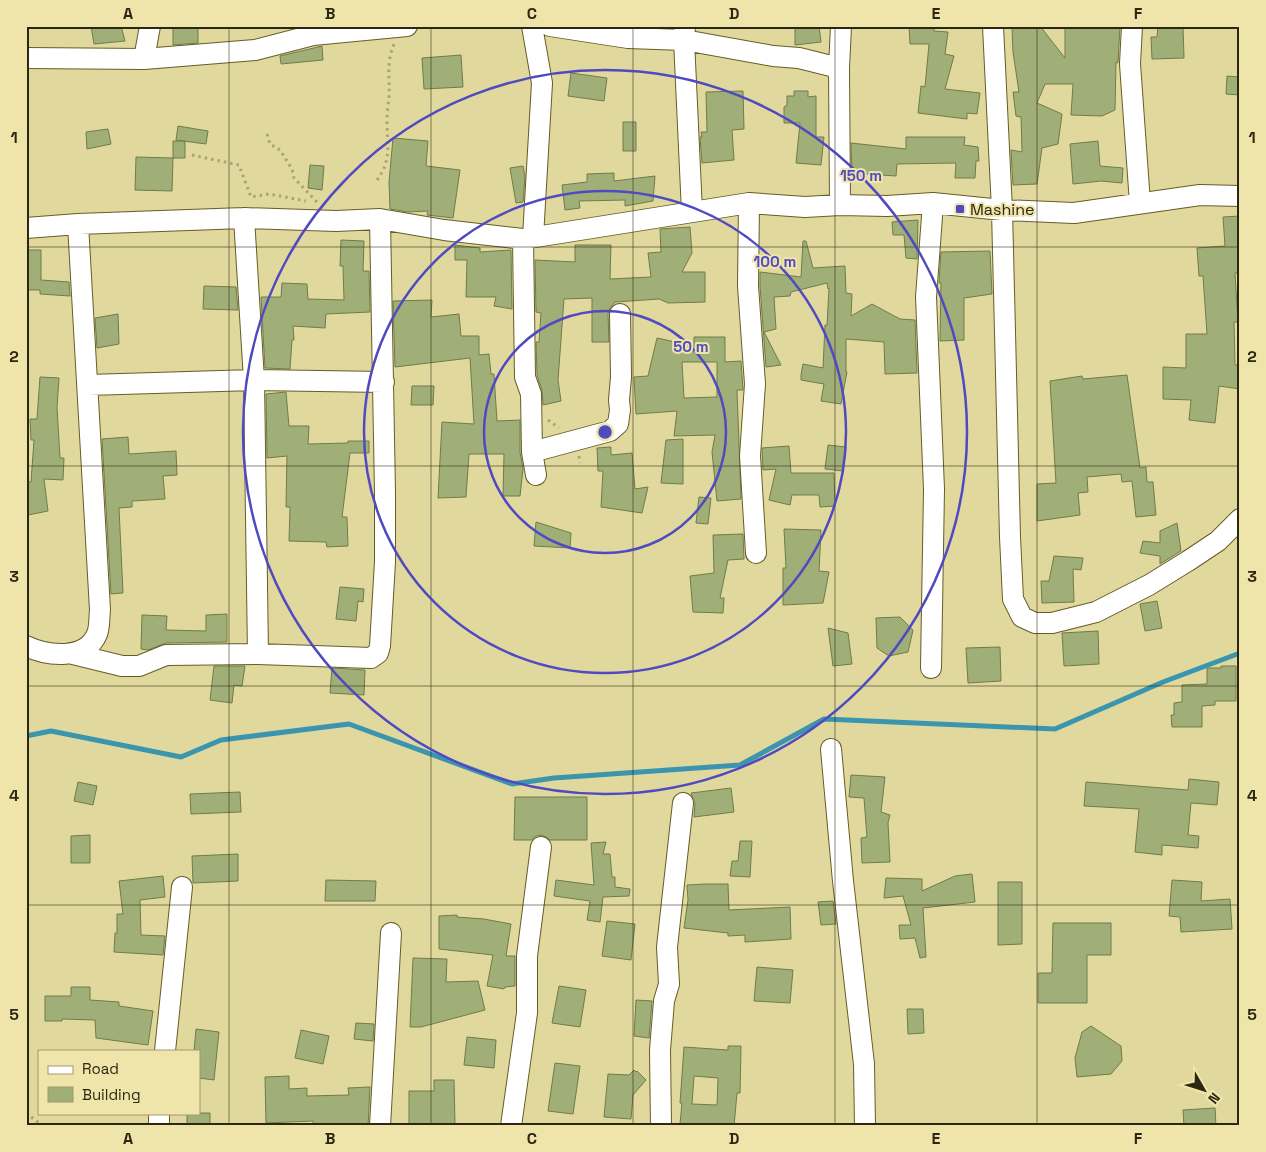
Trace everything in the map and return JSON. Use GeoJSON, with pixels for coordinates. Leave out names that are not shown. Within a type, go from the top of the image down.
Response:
{"type":"FeatureCollection","features":[{"type":"Feature","properties":{"kind":"street"},"geometry":{"type":"LineString","coordinates":[[144,59],[150,26]]}},
{"type":"Feature","properties":{"kind":"street"},"geometry":{"type":"LineString","coordinates":[[26,58],[144,59],[255,50],[313,35],[407,26]]}},
{"type":"Feature","properties":{"kind":"street"},"geometry":{"type":"LineString","coordinates":[[532,26],[542,83],[528,238],[526,377],[531,394],[532,452],[536,475]]}},
{"type":"Feature","properties":{"kind":"street"},"geometry":{"type":"LineString","coordinates":[[550,26],[628,38],[684,33],[773,56],[799,58],[839,68]]}},
{"type":"Feature","properties":{"kind":"street"},"geometry":{"type":"LineString","coordinates":[[840,205],[839,68],[841,26]]}},
{"type":"Feature","properties":{"kind":"street"},"geometry":{"type":"LineString","coordinates":[[993,26],[1002,210],[1012,598],[1022,617],[1035,623],[1052,623],[1096,612],[1149,585],[1188,561],[1218,541],[1240,519]]}},
{"type":"Feature","properties":{"kind":"street"},"geometry":{"type":"LineString","coordinates":[[1132,26],[1130,64],[1140,203]]}},
{"type":"Feature","properties":{"kind":"street"},"geometry":{"type":"LineString","coordinates":[[684,33],[692,212]]}},
{"type":"Feature","properties":{"kind":"street"},"geometry":{"type":"LineString","coordinates":[[26,228],[78,224],[244,218],[317,211],[444,230],[528,238],[749,203],[804,207],[840,205],[887,206],[933,203],[1002,210],[1074,213],[1200,195],[1240,196]]}},
{"type":"Feature","properties":{"kind":"street"},"geometry":{"type":"LineString","coordinates":[[749,203],[748,286],[755,384],[750,456],[756,553]]}},
{"type":"Feature","properties":{"kind":"street"},"geometry":{"type":"LineString","coordinates":[[931,668],[934,489],[926,297],[933,203]]}},
{"type":"Feature","properties":{"kind":"street"},"geometry":{"type":"LineString","coordinates":[[244,218],[254,380],[258,654]]}},
{"type":"Feature","properties":{"kind":"street"},"geometry":{"type":"LineString","coordinates":[[26,646],[50,654],[73,654],[122,666],[139,666],[166,655],[258,654],[371,658],[378,653],[385,562],[384,382],[380,219]]}},
{"type":"Feature","properties":{"kind":"street"},"geometry":{"type":"LineString","coordinates":[[73,654],[89,645],[97,634],[100,610],[78,224]]}},
{"type":"Feature","properties":{"kind":"street"},"geometry":{"type":"LineString","coordinates":[[532,452],[610,431],[618,424],[620,418],[621,376],[620,314]]}},
{"type":"Feature","properties":{"kind":"street"},"geometry":{"type":"LineString","coordinates":[[88,385],[254,380],[384,382]]}},
{"type":"Feature","properties":{"kind":"street"},"geometry":{"type":"LineString","coordinates":[[831,749],[843,881],[864,1064],[865,1126]]}},
{"type":"Feature","properties":{"kind":"street"},"geometry":{"type":"LineString","coordinates":[[660,1126],[660,1050],[664,1000],[668,984],[667,947],[684,803]]}},
{"type":"Feature","properties":{"kind":"street"},"geometry":{"type":"LineString","coordinates":[[511,1126],[527,1013],[527,956],[541,847]]}},
{"type":"Feature","properties":{"kind":"street"},"geometry":{"type":"LineString","coordinates":[[165,1050],[182,888]]}},
{"type":"Feature","properties":{"kind":"street"},"geometry":{"type":"LineString","coordinates":[[380,1126],[391,933]]}},
{"type":"Feature","properties":{"kind":"path"},"geometry":{"type":"LineString","coordinates":[[377,180],[384,171],[388,160],[389,58],[401,27]]}},
{"type":"Feature","properties":{"kind":"path"},"geometry":{"type":"LineString","coordinates":[[267,134],[270,144],[280,150],[292,169],[294,178],[317,211]]}},
{"type":"Feature","properties":{"kind":"path"},"geometry":{"type":"LineString","coordinates":[[192,155],[239,165],[251,197],[269,194],[317,211]]}},
{"type":"Feature","properties":{"kind":"path"},"geometry":{"type":"LineString","coordinates":[[531,404],[548,420],[575,440]]}},
{"type":"Feature","properties":{"kind":"path"},"geometry":{"type":"LineString","coordinates":[[26,1113],[43,1126]]}},
{"type":"Feature","properties":{"kind":"building"},"geometry":{"type":"Polygon","coordinates":[[[91,26],[121,26],[125,41],[94,44],[91,26]]]}},
{"type":"Feature","properties":{"kind":"building"},"geometry":{"type":"Polygon","coordinates":[[[173,26],[198,26],[198,43],[173,45],[173,26]]]}},
{"type":"Feature","properties":{"kind":"building"},"geometry":{"type":"Polygon","coordinates":[[[795,26],[819,26],[821,42],[795,45],[795,26]]]}},
{"type":"Feature","properties":{"kind":"building"},"geometry":{"type":"Polygon","coordinates":[[[909,26],[934,26],[934,31],[948,32],[945,54],[954,56],[945,89],[980,93],[977,114],[967,113],[967,119],[918,113],[921,86],[925,87],[929,44],[910,44],[909,26]]]}},
{"type":"Feature","properties":{"kind":"building"},"geometry":{"type":"Polygon","coordinates":[[[1040,26],[1065,58],[1065,26],[1120,26],[1118,63],[1116,62],[1115,110],[1102,116],[1071,115],[1073,84],[1045,84],[1037,103],[1062,114],[1058,144],[1042,148],[1037,184],[1013,185],[1011,150],[1022,152],[1021,117],[1016,116],[1013,92],[1019,92],[1013,52],[1012,28],[1040,26]]]}},
{"type":"Feature","properties":{"kind":"building"},"geometry":{"type":"Polygon","coordinates":[[[1158,26],[1183,26],[1184,58],[1152,59],[1151,37],[1157,37],[1158,26]]]}},
{"type":"Feature","properties":{"kind":"building"},"geometry":{"type":"Polygon","coordinates":[[[322,46],[323,60],[281,64],[280,56],[322,46]]]}},
{"type":"Feature","properties":{"kind":"building"},"geometry":{"type":"Polygon","coordinates":[[[461,55],[463,87],[424,89],[422,58],[461,55]]]}},
{"type":"Feature","properties":{"kind":"building"},"geometry":{"type":"Polygon","coordinates":[[[571,73],[607,78],[604,101],[568,96],[571,73]]]}},
{"type":"Feature","properties":{"kind":"building"},"geometry":{"type":"Polygon","coordinates":[[[1227,76],[1240,77],[1240,95],[1226,94],[1227,76]]]}},
{"type":"Feature","properties":{"kind":"building"},"geometry":{"type":"Polygon","coordinates":[[[743,91],[744,129],[732,130],[734,160],[702,163],[700,137],[702,137],[701,132],[707,132],[706,92],[743,91]]]}},
{"type":"Feature","properties":{"kind":"building"},"geometry":{"type":"Polygon","coordinates":[[[794,91],[808,91],[808,97],[816,96],[816,137],[824,137],[821,165],[796,163],[800,123],[784,123],[784,107],[787,105],[787,96],[794,96],[794,91]]]}},
{"type":"Feature","properties":{"kind":"building"},"geometry":{"type":"Polygon","coordinates":[[[623,122],[636,122],[636,151],[623,151],[623,122]]]}},
{"type":"Feature","properties":{"kind":"building"},"geometry":{"type":"Polygon","coordinates":[[[178,126],[208,131],[206,144],[176,140],[178,126]]]}},
{"type":"Feature","properties":{"kind":"building"},"geometry":{"type":"Polygon","coordinates":[[[108,129],[111,144],[87,149],[86,132],[108,129]]]}},
{"type":"Feature","properties":{"kind":"building"},"geometry":{"type":"Polygon","coordinates":[[[906,137],[965,137],[964,145],[978,147],[979,161],[976,161],[975,178],[955,178],[956,163],[897,164],[896,176],[852,173],[851,143],[906,149],[906,137]]]}},
{"type":"Feature","properties":{"kind":"building"},"geometry":{"type":"Polygon","coordinates":[[[393,138],[428,141],[426,166],[460,170],[453,218],[427,215],[428,211],[408,212],[390,209],[389,182],[393,138]]]}},
{"type":"Feature","properties":{"kind":"building"},"geometry":{"type":"Polygon","coordinates":[[[173,141],[185,141],[185,158],[173,158],[173,141]]]}},
{"type":"Feature","properties":{"kind":"building"},"geometry":{"type":"Polygon","coordinates":[[[1098,141],[1100,166],[1123,168],[1122,183],[1101,181],[1073,184],[1070,144],[1098,141]]]}},
{"type":"Feature","properties":{"kind":"building"},"geometry":{"type":"Polygon","coordinates":[[[136,157],[173,158],[172,191],[135,190],[136,157]]]}},
{"type":"Feature","properties":{"kind":"building"},"geometry":{"type":"Polygon","coordinates":[[[310,165],[324,166],[322,190],[308,188],[310,165]]]}},
{"type":"Feature","properties":{"kind":"building"},"geometry":{"type":"Polygon","coordinates":[[[523,166],[525,176],[523,202],[516,203],[510,168],[523,166]]]}},
{"type":"Feature","properties":{"kind":"building"},"geometry":{"type":"Polygon","coordinates":[[[614,173],[614,181],[655,176],[653,201],[625,206],[625,200],[579,201],[580,208],[565,210],[562,185],[587,182],[587,174],[614,173]]]}},
{"type":"Feature","properties":{"kind":"building"},"geometry":{"type":"Polygon","coordinates":[[[1240,216],[1240,273],[1235,273],[1238,322],[1234,322],[1235,365],[1240,365],[1240,389],[1219,386],[1215,423],[1189,420],[1191,400],[1163,399],[1163,367],[1186,368],[1186,334],[1207,334],[1203,276],[1199,276],[1197,248],[1225,246],[1223,217],[1240,216]]]}},
{"type":"Feature","properties":{"kind":"building"},"geometry":{"type":"Polygon","coordinates":[[[918,220],[917,259],[906,258],[904,235],[893,235],[892,222],[918,220]]]}},
{"type":"Feature","properties":{"kind":"building"},"geometry":{"type":"Polygon","coordinates":[[[690,227],[692,253],[682,272],[705,272],[705,302],[668,303],[659,299],[615,302],[608,314],[609,342],[592,342],[592,298],[564,299],[558,380],[561,401],[543,405],[542,390],[537,375],[536,342],[539,342],[541,313],[536,312],[535,260],[575,262],[575,245],[611,245],[610,279],[651,277],[648,253],[661,252],[660,229],[690,227]]]}},
{"type":"Feature","properties":{"kind":"building"},"geometry":{"type":"Polygon","coordinates":[[[341,240],[364,241],[363,271],[369,271],[370,312],[326,314],[325,328],[293,326],[294,340],[292,340],[290,369],[265,368],[261,297],[281,297],[282,283],[307,284],[308,299],[344,300],[343,266],[340,266],[341,240]]]}},
{"type":"Feature","properties":{"kind":"building"},"geometry":{"type":"Polygon","coordinates":[[[803,241],[806,241],[813,268],[845,266],[846,293],[852,294],[851,316],[872,304],[900,319],[915,320],[917,373],[885,374],[884,342],[846,339],[847,372],[841,404],[821,401],[824,384],[801,380],[801,375],[803,364],[823,368],[829,288],[827,283],[791,292],[790,296],[774,297],[776,329],[764,332],[781,365],[766,367],[760,272],[801,277],[803,241]]]}},
{"type":"Feature","properties":{"kind":"building"},"geometry":{"type":"Polygon","coordinates":[[[455,245],[480,248],[480,252],[511,250],[512,309],[494,306],[496,297],[466,297],[467,260],[455,260],[455,245]]]}},
{"type":"Feature","properties":{"kind":"building"},"geometry":{"type":"Polygon","coordinates":[[[26,250],[41,250],[41,280],[69,282],[70,296],[40,294],[40,290],[26,290],[26,250]]]}},
{"type":"Feature","properties":{"kind":"building"},"geometry":{"type":"Polygon","coordinates":[[[990,251],[992,294],[964,298],[964,340],[940,341],[941,283],[939,283],[941,252],[990,251]]]}},
{"type":"Feature","properties":{"kind":"building"},"geometry":{"type":"Polygon","coordinates":[[[204,286],[236,287],[238,310],[203,309],[204,286]]]}},
{"type":"Feature","properties":{"kind":"building"},"geometry":{"type":"Polygon","coordinates":[[[432,300],[431,317],[459,314],[461,336],[479,336],[479,355],[489,354],[491,374],[494,374],[497,421],[520,420],[520,452],[523,469],[520,496],[503,496],[504,454],[469,454],[466,497],[438,498],[442,422],[474,424],[470,358],[395,367],[393,301],[432,300]]]}},
{"type":"Feature","properties":{"kind":"building"},"geometry":{"type":"Polygon","coordinates":[[[118,314],[119,344],[97,348],[95,318],[118,314]]]}},
{"type":"Feature","properties":{"kind":"building"},"geometry":{"type":"Polygon","coordinates":[[[694,337],[725,337],[725,362],[741,361],[743,390],[737,390],[741,499],[717,501],[712,452],[715,435],[674,436],[677,411],[636,414],[634,377],[648,376],[657,338],[694,346],[694,337]],[[682,362],[684,398],[717,397],[717,362],[682,362]]]}},
{"type":"Feature","properties":{"kind":"building"},"geometry":{"type":"Polygon","coordinates":[[[1127,375],[1140,468],[1146,467],[1147,482],[1153,482],[1156,515],[1136,517],[1132,481],[1122,482],[1121,474],[1087,477],[1088,492],[1078,493],[1080,515],[1037,521],[1037,484],[1056,483],[1050,381],[1082,376],[1083,379],[1127,375]]]}},
{"type":"Feature","properties":{"kind":"building"},"geometry":{"type":"Polygon","coordinates":[[[40,377],[59,378],[57,407],[60,458],[64,458],[63,480],[44,479],[48,511],[28,515],[28,482],[31,482],[34,440],[31,440],[30,419],[37,419],[40,377]]]}},
{"type":"Feature","properties":{"kind":"building"},"geometry":{"type":"Polygon","coordinates":[[[412,386],[434,386],[433,405],[411,405],[412,386]]]}},
{"type":"Feature","properties":{"kind":"building"},"geometry":{"type":"Polygon","coordinates":[[[286,392],[289,426],[309,426],[308,444],[369,441],[369,453],[350,453],[342,517],[347,517],[348,546],[327,547],[326,542],[289,541],[290,507],[286,507],[287,456],[267,458],[266,394],[286,392]]]}},
{"type":"Feature","properties":{"kind":"building"},"geometry":{"type":"Polygon","coordinates":[[[128,437],[129,454],[176,451],[177,475],[163,476],[165,499],[132,501],[132,507],[119,508],[123,593],[111,594],[102,439],[128,437]]]}},
{"type":"Feature","properties":{"kind":"building"},"geometry":{"type":"Polygon","coordinates":[[[683,439],[683,484],[661,483],[666,440],[683,439]]]}},
{"type":"Feature","properties":{"kind":"building"},"geometry":{"type":"Polygon","coordinates":[[[828,445],[846,447],[843,471],[825,469],[828,445]]]}},
{"type":"Feature","properties":{"kind":"building"},"geometry":{"type":"Polygon","coordinates":[[[789,446],[791,473],[834,473],[835,506],[820,507],[819,495],[792,495],[790,505],[769,500],[776,469],[763,470],[762,448],[789,446]]]}},
{"type":"Feature","properties":{"kind":"building"},"geometry":{"type":"Polygon","coordinates":[[[611,447],[611,455],[632,453],[635,489],[648,487],[642,513],[601,507],[603,471],[598,471],[597,448],[611,447]]]}},
{"type":"Feature","properties":{"kind":"building"},"geometry":{"type":"Polygon","coordinates":[[[699,497],[711,498],[708,524],[696,523],[699,497]]]}},
{"type":"Feature","properties":{"kind":"building"},"geometry":{"type":"Polygon","coordinates":[[[536,522],[571,533],[570,548],[534,546],[536,522]]]}},
{"type":"Feature","properties":{"kind":"building"},"geometry":{"type":"Polygon","coordinates":[[[1177,523],[1181,551],[1160,564],[1160,556],[1140,553],[1143,541],[1160,543],[1160,531],[1177,523]]]}},
{"type":"Feature","properties":{"kind":"building"},"geometry":{"type":"Polygon","coordinates":[[[784,529],[821,530],[819,571],[829,572],[823,603],[783,605],[783,568],[786,568],[784,529]]]}},
{"type":"Feature","properties":{"kind":"building"},"geometry":{"type":"Polygon","coordinates":[[[743,534],[744,559],[728,560],[720,598],[724,598],[723,613],[693,612],[690,576],[714,573],[713,535],[743,534]]]}},
{"type":"Feature","properties":{"kind":"building"},"geometry":{"type":"Polygon","coordinates":[[[1054,556],[1083,558],[1081,570],[1073,569],[1074,602],[1042,603],[1041,581],[1049,581],[1054,556]]]}},
{"type":"Feature","properties":{"kind":"building"},"geometry":{"type":"Polygon","coordinates":[[[340,587],[364,589],[363,602],[358,601],[356,621],[336,619],[340,587]]]}},
{"type":"Feature","properties":{"kind":"building"},"geometry":{"type":"Polygon","coordinates":[[[1157,601],[1162,628],[1145,631],[1140,604],[1157,601]]]}},
{"type":"Feature","properties":{"kind":"building"},"geometry":{"type":"Polygon","coordinates":[[[227,614],[227,642],[166,643],[148,650],[141,649],[142,615],[167,616],[166,630],[206,631],[206,615],[227,614]]]}},
{"type":"Feature","properties":{"kind":"building"},"geometry":{"type":"Polygon","coordinates":[[[900,617],[913,630],[908,652],[889,656],[877,648],[876,618],[900,617]]]}},
{"type":"Feature","properties":{"kind":"building"},"geometry":{"type":"Polygon","coordinates":[[[828,628],[848,633],[852,664],[833,666],[828,628]]]}},
{"type":"Feature","properties":{"kind":"building"},"geometry":{"type":"Polygon","coordinates":[[[1098,631],[1099,664],[1064,666],[1062,633],[1098,631]]]}},
{"type":"Feature","properties":{"kind":"building"},"geometry":{"type":"Polygon","coordinates":[[[1000,647],[1001,681],[968,683],[966,648],[1000,647]]]}},
{"type":"Feature","properties":{"kind":"building"},"geometry":{"type":"Polygon","coordinates":[[[214,666],[245,666],[242,686],[234,685],[232,703],[210,700],[214,666]]]}},
{"type":"Feature","properties":{"kind":"building"},"geometry":{"type":"Polygon","coordinates":[[[1221,666],[1236,666],[1236,701],[1215,701],[1215,705],[1202,706],[1202,727],[1172,727],[1171,715],[1174,715],[1174,703],[1182,702],[1182,685],[1207,684],[1207,668],[1221,668],[1221,666]]]}},
{"type":"Feature","properties":{"kind":"building"},"geometry":{"type":"Polygon","coordinates":[[[332,668],[365,670],[364,695],[330,693],[332,668]]]}},
{"type":"Feature","properties":{"kind":"building"},"geometry":{"type":"Polygon","coordinates":[[[851,775],[885,777],[881,812],[890,815],[888,823],[890,862],[862,863],[861,838],[867,837],[864,798],[849,797],[851,775]]]}},
{"type":"Feature","properties":{"kind":"building"},"geometry":{"type":"Polygon","coordinates":[[[1189,779],[1219,782],[1217,805],[1191,803],[1188,835],[1199,836],[1198,848],[1162,845],[1162,855],[1135,852],[1139,809],[1084,806],[1086,782],[1188,790],[1189,779]]]}},
{"type":"Feature","properties":{"kind":"building"},"geometry":{"type":"Polygon","coordinates":[[[78,782],[97,786],[93,805],[74,801],[78,782]]]}},
{"type":"Feature","properties":{"kind":"building"},"geometry":{"type":"Polygon","coordinates":[[[731,788],[734,812],[694,817],[695,804],[691,793],[731,788]]]}},
{"type":"Feature","properties":{"kind":"building"},"geometry":{"type":"Polygon","coordinates":[[[240,792],[241,812],[191,814],[190,794],[240,792]]]}},
{"type":"Feature","properties":{"kind":"building"},"geometry":{"type":"Polygon","coordinates":[[[515,797],[587,797],[587,840],[550,840],[542,835],[536,836],[531,840],[514,840],[515,797]]]}},
{"type":"Feature","properties":{"kind":"building"},"geometry":{"type":"Polygon","coordinates":[[[90,835],[90,863],[71,863],[71,836],[90,835]]]}},
{"type":"Feature","properties":{"kind":"building"},"geometry":{"type":"Polygon","coordinates":[[[740,841],[752,841],[750,877],[730,876],[732,861],[738,861],[740,841]]]}},
{"type":"Feature","properties":{"kind":"building"},"geometry":{"type":"Polygon","coordinates":[[[606,842],[603,854],[610,854],[615,887],[630,889],[629,896],[603,897],[600,922],[587,920],[590,901],[554,896],[556,880],[594,885],[591,843],[606,842]]]}},
{"type":"Feature","properties":{"kind":"building"},"geometry":{"type":"Polygon","coordinates":[[[238,854],[238,881],[193,883],[192,856],[238,854]]]}},
{"type":"Feature","properties":{"kind":"building"},"geometry":{"type":"Polygon","coordinates":[[[972,874],[975,902],[923,908],[926,957],[920,958],[915,938],[900,939],[899,925],[911,925],[903,896],[884,898],[886,878],[922,879],[922,891],[955,876],[972,874]]]}},
{"type":"Feature","properties":{"kind":"building"},"geometry":{"type":"Polygon","coordinates":[[[163,876],[165,897],[140,900],[141,935],[165,936],[163,955],[114,952],[117,914],[123,914],[119,881],[163,876]]]}},
{"type":"Feature","properties":{"kind":"building"},"geometry":{"type":"Polygon","coordinates":[[[326,880],[376,881],[375,901],[325,901],[326,880]]]}},
{"type":"Feature","properties":{"kind":"building"},"geometry":{"type":"Polygon","coordinates":[[[1172,880],[1202,882],[1201,901],[1230,899],[1232,929],[1181,932],[1180,917],[1169,916],[1172,880]]]}},
{"type":"Feature","properties":{"kind":"building"},"geometry":{"type":"Polygon","coordinates":[[[998,882],[1022,882],[1022,944],[998,945],[998,882]]]}},
{"type":"Feature","properties":{"kind":"building"},"geometry":{"type":"Polygon","coordinates":[[[728,884],[729,910],[790,907],[791,939],[745,942],[745,935],[728,936],[728,933],[684,928],[688,900],[687,885],[728,884]]]}},
{"type":"Feature","properties":{"kind":"building"},"geometry":{"type":"Polygon","coordinates":[[[833,901],[836,924],[821,925],[818,902],[833,901]]]}},
{"type":"Feature","properties":{"kind":"building"},"geometry":{"type":"Polygon","coordinates":[[[457,915],[457,917],[511,924],[506,956],[515,956],[515,986],[505,987],[504,989],[487,986],[493,955],[439,949],[439,916],[457,915]]]}},
{"type":"Feature","properties":{"kind":"building"},"geometry":{"type":"Polygon","coordinates":[[[607,921],[635,924],[631,960],[602,956],[607,921]]]}},
{"type":"Feature","properties":{"kind":"building"},"geometry":{"type":"Polygon","coordinates":[[[1053,923],[1111,923],[1111,955],[1087,955],[1087,1003],[1038,1003],[1038,973],[1052,973],[1053,923]]]}},
{"type":"Feature","properties":{"kind":"building"},"geometry":{"type":"Polygon","coordinates":[[[413,958],[447,959],[446,982],[478,981],[485,1010],[421,1027],[410,1027],[413,958]]]}},
{"type":"Feature","properties":{"kind":"building"},"geometry":{"type":"Polygon","coordinates":[[[757,967],[793,970],[790,1003],[754,1001],[757,967]]]}},
{"type":"Feature","properties":{"kind":"building"},"geometry":{"type":"Polygon","coordinates":[[[559,986],[586,990],[580,1027],[552,1023],[559,986]]]}},
{"type":"Feature","properties":{"kind":"building"},"geometry":{"type":"Polygon","coordinates":[[[71,987],[90,987],[90,1000],[119,1002],[119,1006],[153,1011],[148,1045],[96,1038],[95,1020],[62,1019],[62,1021],[45,1021],[45,996],[71,996],[71,987]]]}},
{"type":"Feature","properties":{"kind":"building"},"geometry":{"type":"Polygon","coordinates":[[[636,1000],[652,1001],[649,1038],[634,1036],[636,1000]]]}},
{"type":"Feature","properties":{"kind":"building"},"geometry":{"type":"Polygon","coordinates":[[[907,1009],[923,1009],[924,1033],[908,1034],[907,1009]]]}},
{"type":"Feature","properties":{"kind":"building"},"geometry":{"type":"Polygon","coordinates":[[[356,1023],[374,1024],[373,1041],[354,1039],[356,1023]]]}},
{"type":"Feature","properties":{"kind":"building"},"geometry":{"type":"Polygon","coordinates":[[[1091,1026],[1121,1046],[1122,1061],[1111,1074],[1077,1077],[1075,1058],[1082,1032],[1091,1026]]]}},
{"type":"Feature","properties":{"kind":"building"},"geometry":{"type":"Polygon","coordinates":[[[196,1029],[219,1032],[214,1080],[200,1078],[200,1050],[194,1050],[196,1029]]]}},
{"type":"Feature","properties":{"kind":"building"},"geometry":{"type":"Polygon","coordinates":[[[301,1030],[329,1036],[323,1064],[295,1058],[301,1030]]]}},
{"type":"Feature","properties":{"kind":"building"},"geometry":{"type":"Polygon","coordinates":[[[467,1037],[496,1040],[494,1068],[464,1065],[467,1037]]]}},
{"type":"Feature","properties":{"kind":"building"},"geometry":{"type":"Polygon","coordinates":[[[728,1046],[741,1046],[740,1093],[737,1093],[734,1126],[680,1124],[684,1047],[728,1050],[728,1046]],[[694,1076],[692,1104],[717,1105],[718,1078],[694,1076]]]}},
{"type":"Feature","properties":{"kind":"building"},"geometry":{"type":"Polygon","coordinates":[[[555,1063],[580,1066],[573,1114],[548,1111],[555,1063]]]}},
{"type":"Feature","properties":{"kind":"building"},"geometry":{"type":"Polygon","coordinates":[[[634,1070],[646,1080],[633,1095],[631,1119],[604,1117],[608,1074],[629,1075],[634,1070]]]}},
{"type":"Feature","properties":{"kind":"building"},"geometry":{"type":"Polygon","coordinates":[[[289,1076],[289,1089],[307,1088],[307,1096],[349,1095],[348,1088],[370,1087],[368,1126],[313,1126],[313,1121],[266,1123],[265,1077],[289,1076]]]}},
{"type":"Feature","properties":{"kind":"building"},"geometry":{"type":"Polygon","coordinates":[[[434,1080],[454,1080],[455,1124],[409,1126],[409,1091],[434,1091],[434,1080]]]}},
{"type":"Feature","properties":{"kind":"building"},"geometry":{"type":"Polygon","coordinates":[[[1215,1108],[1216,1126],[1184,1126],[1183,1110],[1215,1108]]]}},
{"type":"Feature","properties":{"kind":"building"},"geometry":{"type":"Polygon","coordinates":[[[210,1113],[210,1126],[187,1126],[187,1114],[210,1113]]]}},
{"type":"Feature","properties":{"kind":"waterway"},"geometry":{"type":"LineString","coordinates":[[26,736],[51,731],[181,757],[221,740],[349,724],[512,784],[554,778],[740,765],[824,719],[1055,729],[1163,682],[1240,653]]}},
{"type":"Feature","properties":{"kind":"place","name":"Mashine"},"geometry":{"type":"Point","coordinates":[960,209]}}]}
